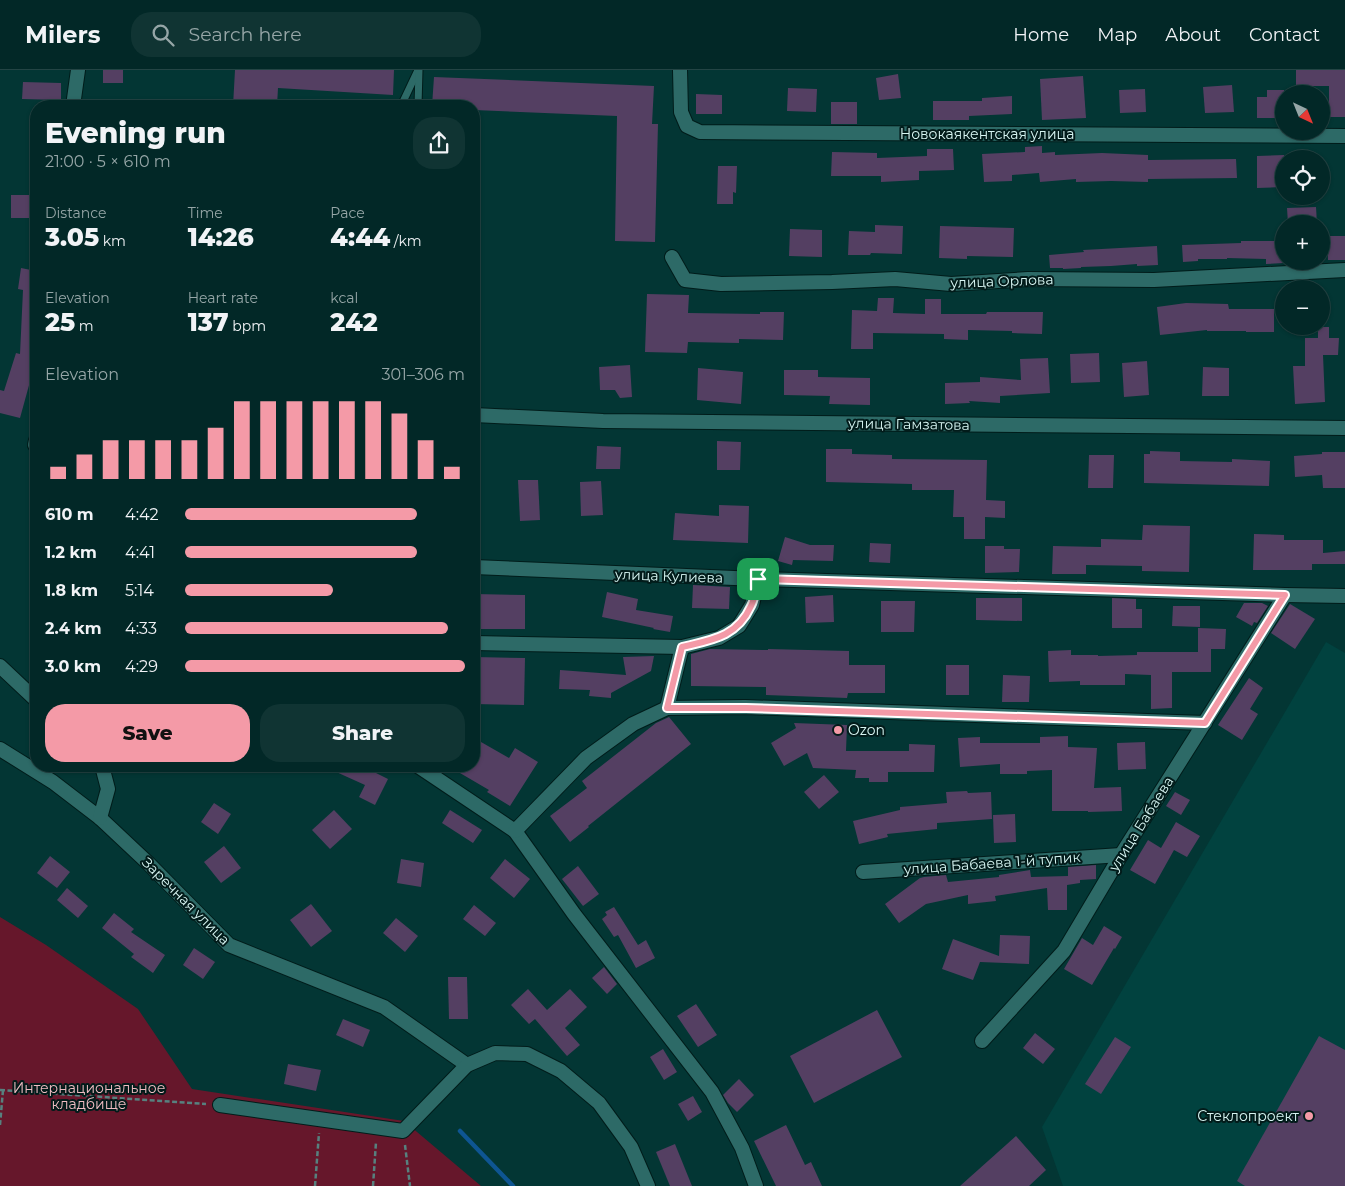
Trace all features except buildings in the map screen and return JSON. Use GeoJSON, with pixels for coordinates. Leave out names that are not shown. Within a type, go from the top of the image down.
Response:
{"type":"FeatureCollection","features":[{"type":"Feature","properties":{"kind":"street"},"geometry":{"type":"LineString","coordinates":[[73,100],[78,70]]}},
{"type":"Feature","properties":{"kind":"street","name":"Новокаякентская улица"},"geometry":{"type":"LineString","coordinates":[[680,70],[681,112],[687,126],[700,132],[1345,136]]}},
{"type":"Feature","properties":{"kind":"street","name":"улица Орлова"},"geometry":{"type":"LineString","coordinates":[[672,257],[685,280],[721,284],[895,279],[951,284],[1028,279],[1154,280],[1345,270]]}},
{"type":"Feature","properties":{"kind":"street","name":"улица Гамзатова"},"geometry":{"type":"LineString","coordinates":[[480,415],[603,421],[1345,428]]}},
{"type":"Feature","properties":{"kind":"street","name":"улица Кулиева"},"geometry":{"type":"LineString","coordinates":[[480,567],[758,579],[1345,596]]}},
{"type":"Feature","properties":{"kind":"street"},"geometry":{"type":"LineString","coordinates":[[480,643],[682,647],[719,638],[739,626],[752,606],[758,579]]}},
{"type":"Feature","properties":{"kind":"street","name":"улица Бабаева"},"geometry":{"type":"LineString","coordinates":[[982,1041],[1064,951],[1285,595]]}},
{"type":"Feature","properties":{"kind":"street"},"geometry":{"type":"LineString","coordinates":[[667,708],[682,647]]}},
{"type":"Feature","properties":{"kind":"street"},"geometry":{"type":"LineString","coordinates":[[0,666],[30,694]]}},
{"type":"Feature","properties":{"kind":"street"},"geometry":{"type":"LineString","coordinates":[[516,831],[586,758],[633,724],[667,708],[746,708],[1205,723]]}},
{"type":"Feature","properties":{"kind":"street","name":"Заречная улица"},"geometry":{"type":"LineString","coordinates":[[0,749],[30,768]]}},
{"type":"Feature","properties":{"kind":"street","name":"Заречная улица"},"geometry":{"type":"LineString","coordinates":[[37,772],[100,818],[149,864],[229,945],[384,1007],[468,1065]]}},
{"type":"Feature","properties":{"kind":"street"},"geometry":{"type":"LineString","coordinates":[[100,818],[108,789],[104,772]]}},
{"type":"Feature","properties":{"kind":"street"},"geometry":{"type":"LineString","coordinates":[[427,772],[516,831],[574,914],[712,1092],[742,1148],[756,1186]]}},
{"type":"Feature","properties":{"kind":"street","name":"улица Бабаева 1-й тупик"},"geometry":{"type":"LineString","coordinates":[[863,872],[1122,855]]}},
{"type":"Feature","properties":{"kind":"street"},"geometry":{"type":"LineString","coordinates":[[220,1104],[403,1132],[468,1065],[495,1053],[527,1054],[561,1071],[598,1103],[631,1147],[648,1186]]}},
{"type":"Feature","properties":{"kind":"lane"},"geometry":{"type":"LineString","coordinates":[[403,100],[418,70]]}},
{"type":"Feature","properties":{"kind":"lane"},"geometry":{"type":"LineString","coordinates":[[418,70],[418,100]]}},
{"type":"Feature","properties":{"kind":"path"},"geometry":{"type":"LineString","coordinates":[[0,1125],[1,1090],[220,1104]]}},
{"type":"Feature","properties":{"kind":"path"},"geometry":{"type":"LineString","coordinates":[[315,1186],[320,1119]]}},
{"type":"Feature","properties":{"kind":"path"},"geometry":{"type":"LineString","coordinates":[[372,1186],[377,1128]]}},
{"type":"Feature","properties":{"kind":"path"},"geometry":{"type":"LineString","coordinates":[[403,1132],[410,1186]]}},
{"type":"Feature","properties":{"kind":"shaded area"},"geometry":{"type":"Polygon","coordinates":[[[1326,642],[1345,653],[1345,1186],[1063,1186],[1042,1127],[1326,642]]]}},
{"type":"Feature","properties":{"kind":"green space","name":"Интернациональное кладбище"},"geometry":{"type":"Polygon","coordinates":[[[0,917],[46,945],[138,1009],[192,1089],[404,1121],[481,1186],[0,1186],[0,917]]]}},
{"type":"Feature","properties":{"kind":"waterway"},"geometry":{"type":"LineString","coordinates":[[460,1131],[513,1186]]}},
{"type":"Feature","properties":{"kind":"place","name":"Ozon"},"geometry":{"type":"Point","coordinates":[838,730]}},
{"type":"Feature","properties":{"kind":"place","name":"Стеклопроект"},"geometry":{"type":"Point","coordinates":[1309,1116]}},
{"type":"Feature","properties":{"kind":"route"},"geometry":{"type":"LineString","coordinates":[[758,579],[1153,591],[1285,595],[1205,723],[746,708],[667,708],[682,647],[719,638],[739,626],[752,606],[758,579]]}}]}
